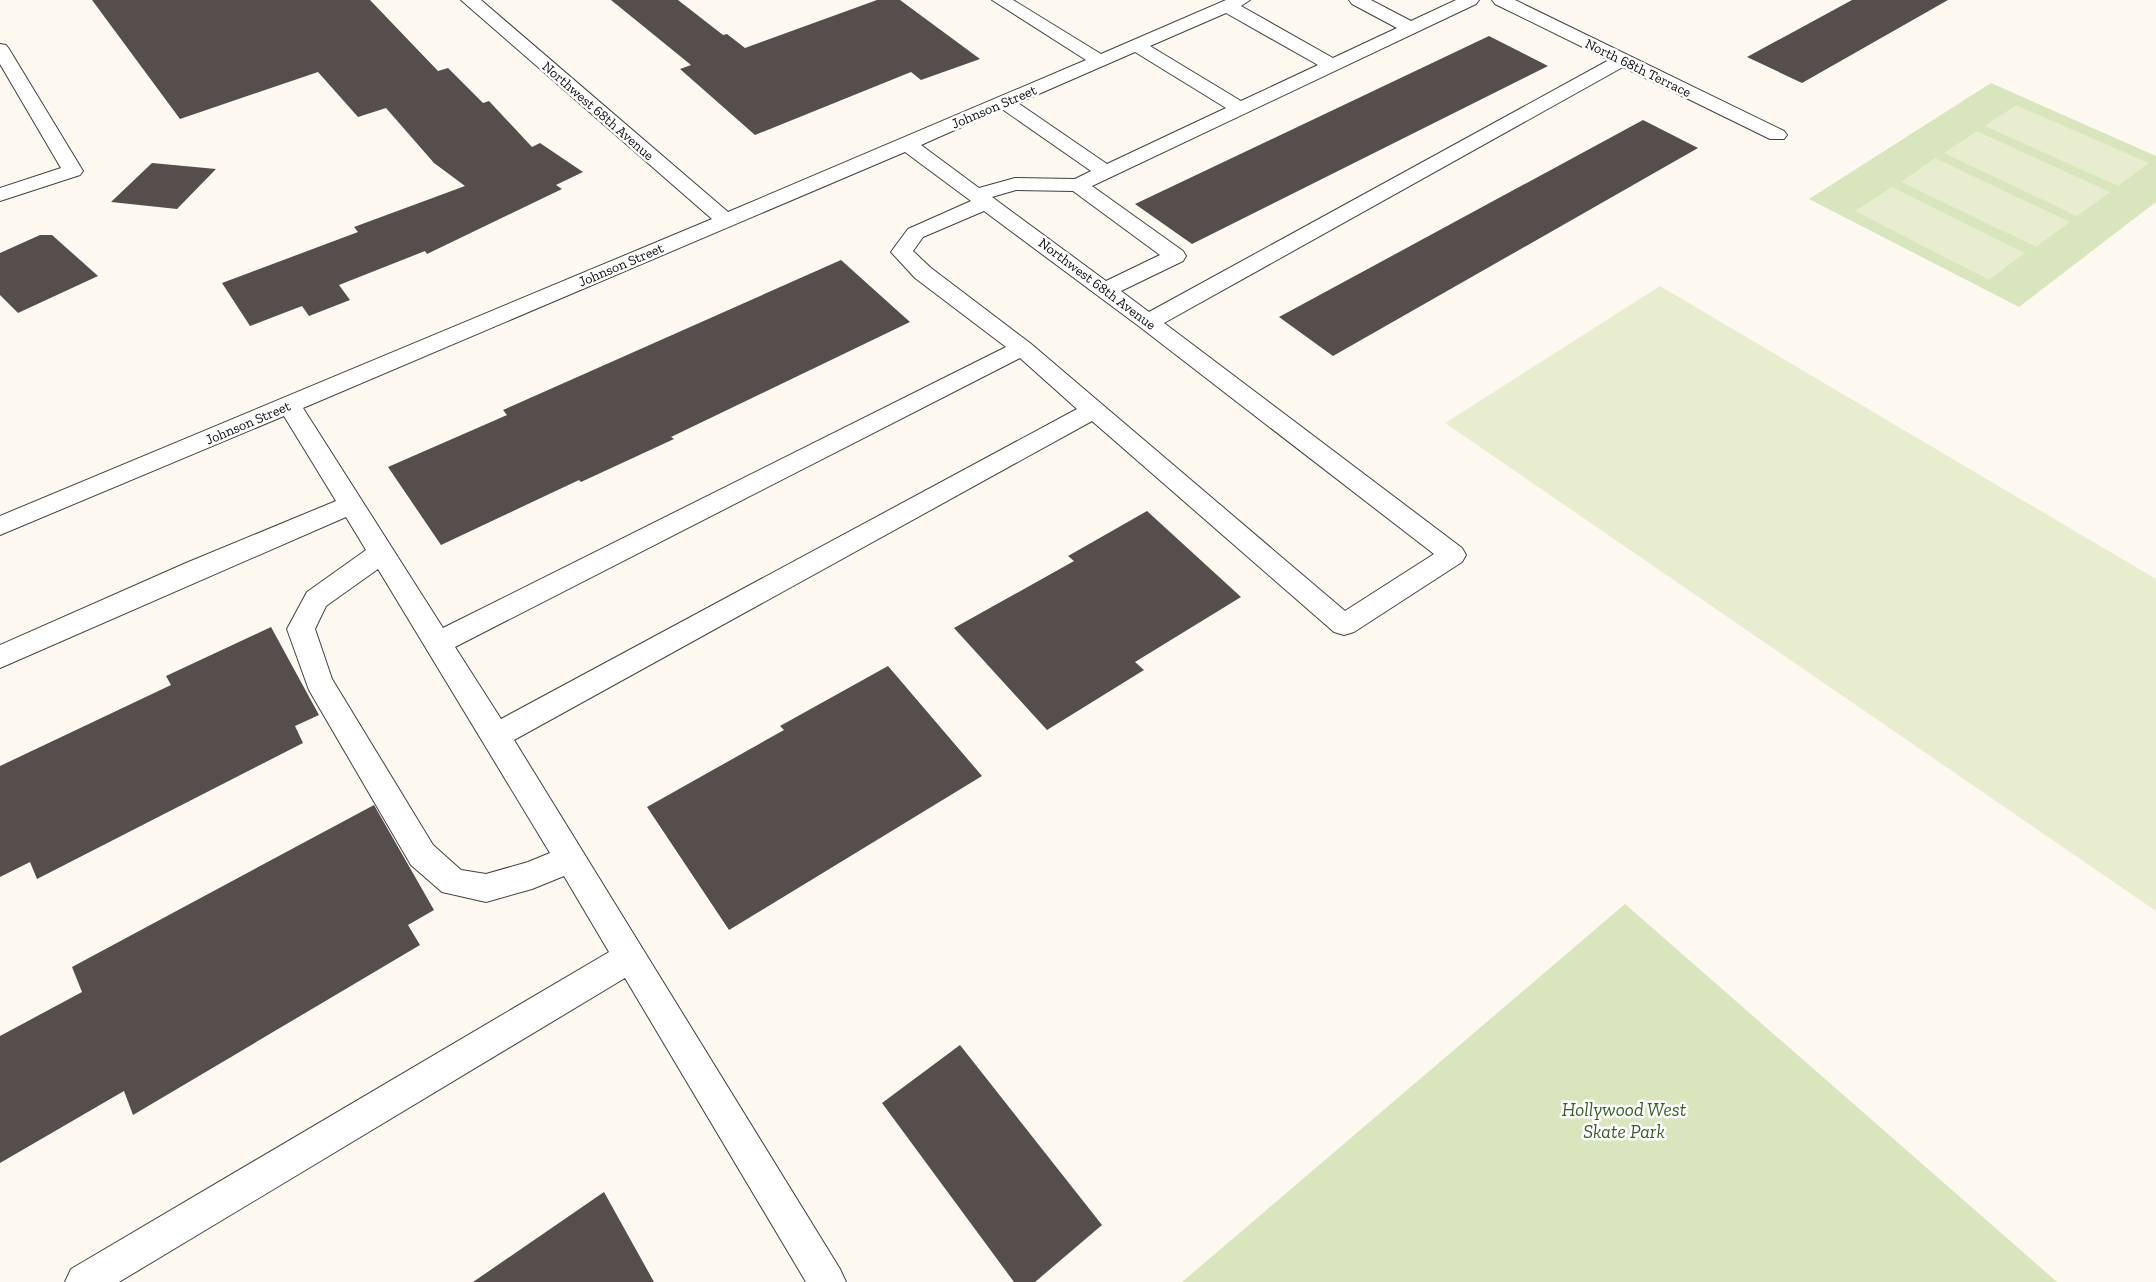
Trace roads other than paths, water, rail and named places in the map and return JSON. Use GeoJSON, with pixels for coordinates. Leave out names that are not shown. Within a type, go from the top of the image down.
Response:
{"type":"FeatureCollection","features":[{"type":"Feature","properties":{"kind":"street","name":"Northwest 68th Avenue"},"geometry":{"type":"LineString","coordinates":[[470,0],[726,221]]}},
{"type":"Feature","properties":{"kind":"street"},"geometry":{"type":"LineString","coordinates":[[1001,0],[1100,61]]}},
{"type":"Feature","properties":{"kind":"street"},"geometry":{"type":"LineString","coordinates":[[1358,0],[1411,28]]}},
{"type":"Feature","properties":{"kind":"street"},"geometry":{"type":"LineString","coordinates":[[496,736],[1094,410],[1022,348],[923,273],[902,252],[915,233],[1015,184],[1078,185],[1470,0]]}},
{"type":"Feature","properties":{"kind":"street","name":"North 68th Terrace"},"geometry":{"type":"LineString","coordinates":[[1500,0],[1777,135]]}},
{"type":"Feature","properties":{"kind":"street","name":"Johnson Street"},"geometry":{"type":"LineString","coordinates":[[0,526],[726,221],[1234,3]]}},
{"type":"Feature","properties":{"kind":"street"},"geometry":{"type":"LineString","coordinates":[[1234,3],[1332,65]]}},
{"type":"Feature","properties":{"kind":"street"},"geometry":{"type":"LineString","coordinates":[[1136,45],[1240,108]]}},
{"type":"Feature","properties":{"kind":"street"},"geometry":{"type":"LineString","coordinates":[[0,49],[73,171],[0,196]]}},
{"type":"Feature","properties":{"kind":"street"},"geometry":{"type":"LineString","coordinates":[[1148,322],[1622,60]]}},
{"type":"Feature","properties":{"kind":"street"},"geometry":{"type":"LineString","coordinates":[[1004,102],[1106,172]]}},
{"type":"Feature","properties":{"kind":"street","name":"Northwest 68th Avenue"},"geometry":{"type":"LineString","coordinates":[[907,144],[1148,322],[1453,555],[1344,625],[1094,410]]}},
{"type":"Feature","properties":{"kind":"street"},"geometry":{"type":"LineString","coordinates":[[1078,185],[1174,256],[1104,290]]}},
{"type":"Feature","properties":{"kind":"street"},"geometry":{"type":"LineString","coordinates":[[437,644],[1022,348]]}},
{"type":"Feature","properties":{"kind":"street"},"geometry":{"type":"LineString","coordinates":[[289,405],[496,736],[827,1282]]}},
{"type":"Feature","properties":{"kind":"street"},"geometry":{"type":"LineString","coordinates":[[0,657],[196,570],[352,504]]}},
{"type":"Feature","properties":{"kind":"street"},"geometry":{"type":"LineString","coordinates":[[381,553],[316,599],[301,630],[319,682],[422,855],[453,882],[486,888],[532,875],[570,859]]}},
{"type":"Feature","properties":{"kind":"street"},"geometry":{"type":"LineString","coordinates":[[84,1282],[630,957]]}},
{"type":"Feature","properties":{"kind":"park label","name":"Hollywood West Skate Park"},"geometry":{"type":"Point","coordinates":[1624,1120]}}]}
